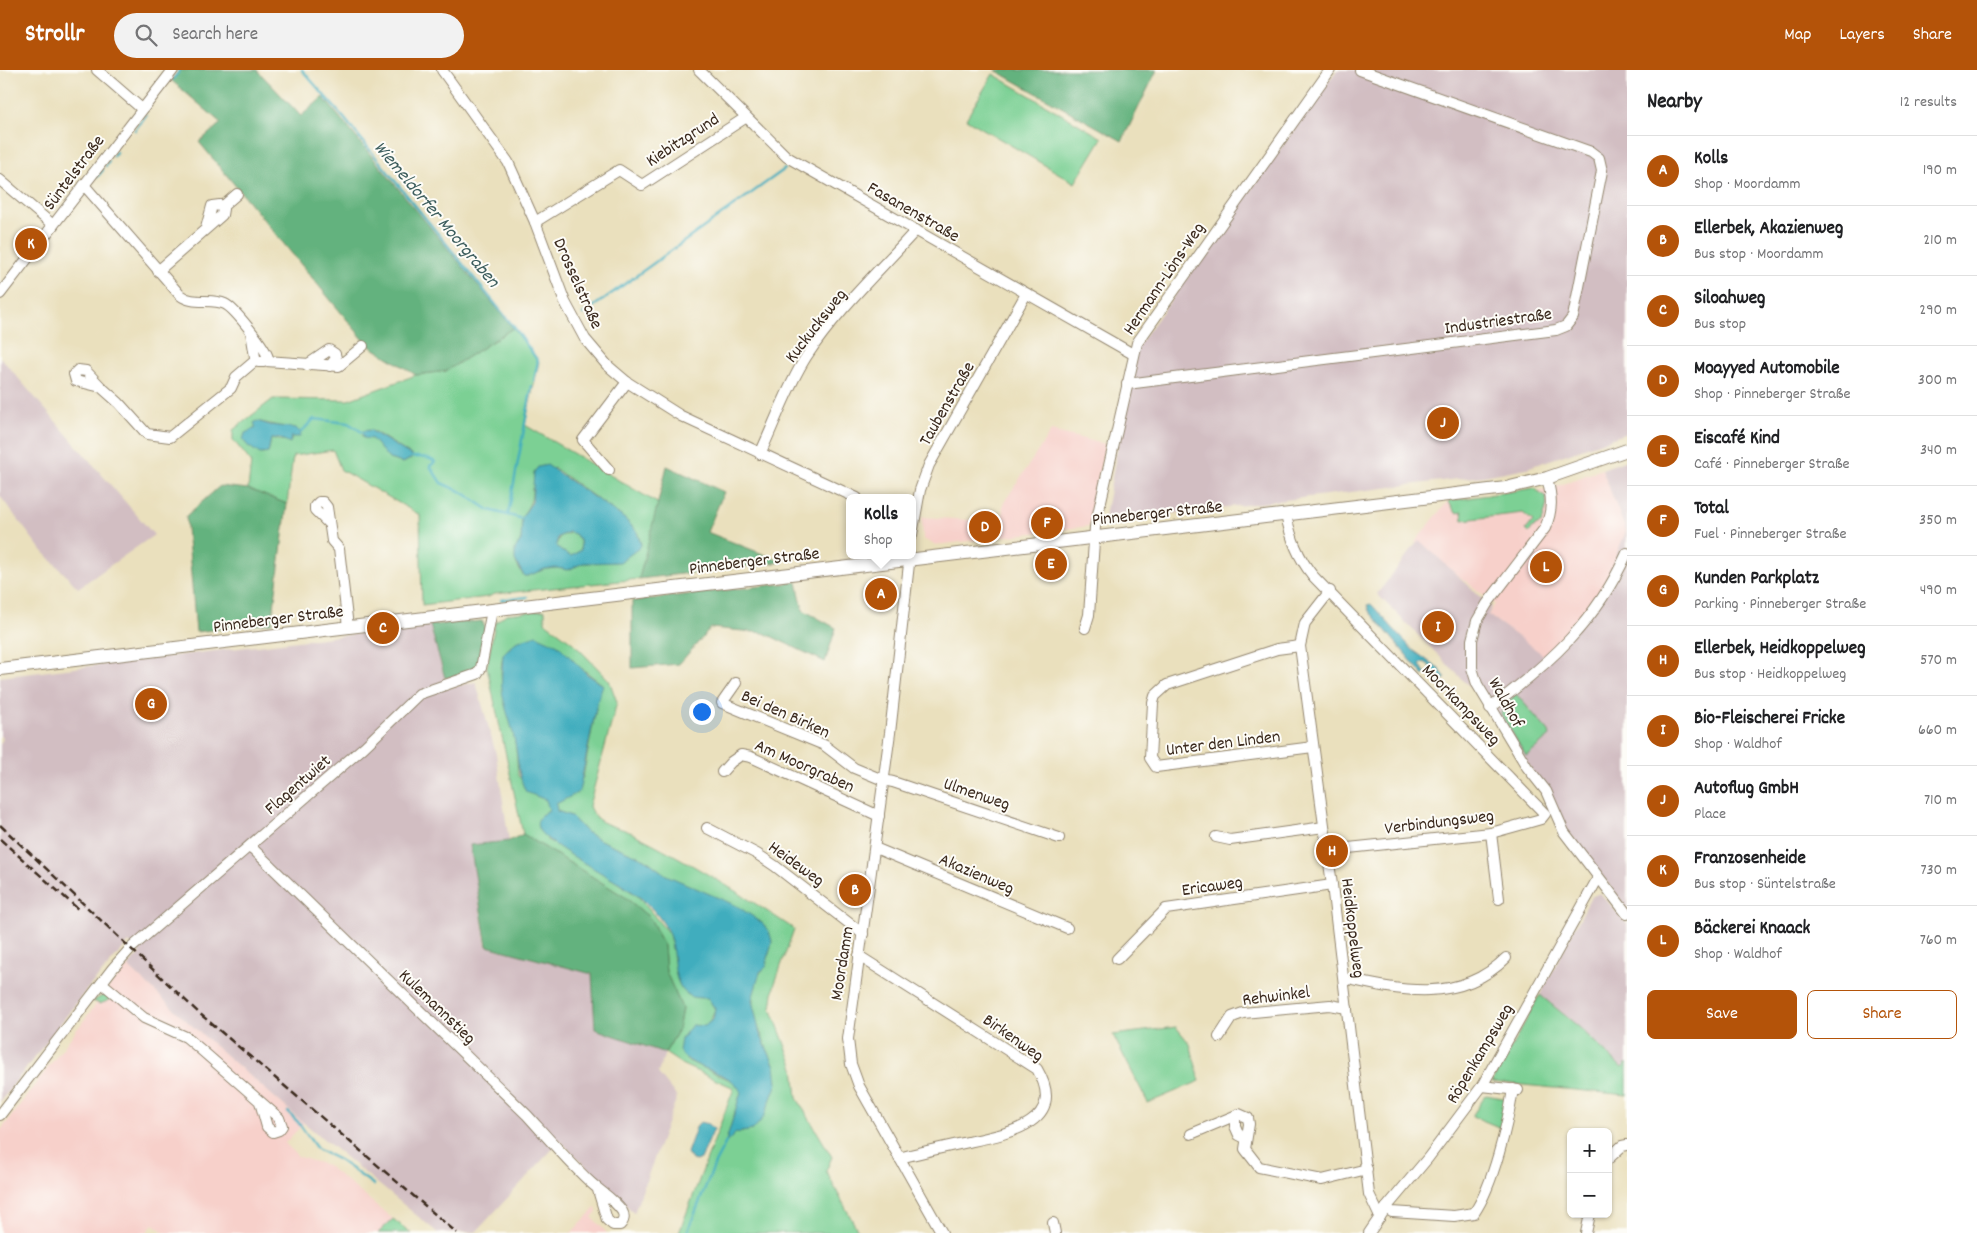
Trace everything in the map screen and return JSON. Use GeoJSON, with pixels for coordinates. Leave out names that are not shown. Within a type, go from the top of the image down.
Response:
{"type":"FeatureCollection","features":[{"type":"Feature","properties":{"kind":"main road","name":"Pinneberger Straße"},"geometry":{"type":"LineString","coordinates":[[916,556],[1286,515],[1506,488],[1547,478],[1627,450]]}},
{"type":"Feature","properties":{"kind":"main road","name":"Pinneberger Straße"},"geometry":{"type":"LineString","coordinates":[[0,669],[894,559]]}},
{"type":"Feature","properties":{"kind":"street"},"geometry":{"type":"LineString","coordinates":[[97,70],[142,109]]}},
{"type":"Feature","properties":{"kind":"street","name":"Süntelstraße"},"geometry":{"type":"LineString","coordinates":[[0,294],[173,70]]}},
{"type":"Feature","properties":{"kind":"street","name":"Drosselstraße"},"geometry":{"type":"LineString","coordinates":[[442,70],[508,162],[535,222],[565,301],[593,351],[627,382],[681,416],[848,494]]}},
{"type":"Feature","properties":{"kind":"street","name":"Fasanenstraße"},"geometry":{"type":"LineString","coordinates":[[699,70],[745,118],[787,157],[1133,354]]}},
{"type":"Feature","properties":{"kind":"street","name":"Hermann-Löns-Weg"},"geometry":{"type":"LineString","coordinates":[[1085,628],[1090,614],[1094,537],[1136,343],[1330,70]]}},
{"type":"Feature","properties":{"kind":"street","name":"Industriestraße"},"geometry":{"type":"LineString","coordinates":[[1127,384],[1556,330],[1566,326],[1573,317],[1602,171],[1599,158],[1591,152],[1360,70]]}},
{"type":"Feature","properties":{"kind":"street","name":"Kiebitzgrund"},"geometry":{"type":"LineString","coordinates":[[535,222],[619,170],[642,185],[745,118]]}},
{"type":"Feature","properties":{"kind":"street"},"geometry":{"type":"LineString","coordinates":[[0,180],[53,225]]}},
{"type":"Feature","properties":{"kind":"street"},"geometry":{"type":"LineString","coordinates":[[84,185],[158,271],[184,298],[226,305],[251,332],[261,361]]}},
{"type":"Feature","properties":{"kind":"street"},"geometry":{"type":"LineString","coordinates":[[158,271],[222,215],[222,207],[237,194]]}},
{"type":"Feature","properties":{"kind":"street","name":"Kuckucksweg"},"geometry":{"type":"LineString","coordinates":[[760,454],[793,380],[806,357],[824,333],[916,230]]}},
{"type":"Feature","properties":{"kind":"street","name":"Taubenstraße"},"geometry":{"type":"LineString","coordinates":[[916,509],[920,490],[929,465],[1026,294]]}},
{"type":"Feature","properties":{"kind":"street"},"geometry":{"type":"LineString","coordinates":[[101,388],[119,403],[147,434],[170,437],[231,388],[236,377],[261,361],[340,366],[363,346]]}},
{"type":"Feature","properties":{"kind":"street"},"geometry":{"type":"LineString","coordinates":[[307,364],[329,350],[335,354],[336,358],[330,366]]}},
{"type":"Feature","properties":{"kind":"street"},"geometry":{"type":"LineString","coordinates":[[609,470],[583,440],[627,382]]}},
{"type":"Feature","properties":{"kind":"street","name":"Waldhof"},"geometry":{"type":"LineString","coordinates":[[1547,478],[1552,506],[1545,528],[1487,604],[1477,622],[1472,640],[1471,654],[1474,676],[1490,708],[1527,767],[1546,791],[1564,832],[1598,878]]}},
{"type":"Feature","properties":{"kind":"street","name":"Moorkampsweg"},"geometry":{"type":"LineString","coordinates":[[1286,515],[1299,559],[1542,809],[1545,814],[1541,819]]}},
{"type":"Feature","properties":{"kind":"street"},"geometry":{"type":"LineString","coordinates":[[329,524],[332,541],[338,549],[348,627]]}},
{"type":"Feature","properties":{"kind":"street"},"geometry":{"type":"LineString","coordinates":[[1490,708],[1519,686],[1582,627],[1608,592],[1627,553]]}},
{"type":"Feature","properties":{"kind":"street","name":"Moordamm"},"geometry":{"type":"LineString","coordinates":[[910,559],[875,848],[848,1039],[851,1064],[859,1086],[942,1233]]}},
{"type":"Feature","properties":{"kind":"street","name":"Heidkoppelweg"},"geometry":{"type":"LineString","coordinates":[[1330,591],[1306,623],[1300,646],[1344,978],[1351,1055],[1369,1194],[1383,1212]]}},
{"type":"Feature","properties":{"kind":"street","name":"Flagentwiet"},"geometry":{"type":"LineString","coordinates":[[0,1115],[130,949],[251,847],[381,732],[419,694],[477,674],[481,668],[489,610]]}},
{"type":"Feature","properties":{"kind":"street","name":"Unter den Linden"},"geometry":{"type":"LineString","coordinates":[[1300,646],[1277,649],[1167,685],[1155,696],[1153,704],[1150,758],[1156,767],[1313,747]]}},
{"type":"Feature","properties":{"kind":"street","name":"Bei den Birken"},"geometry":{"type":"LineString","coordinates":[[736,683],[722,703],[824,745],[854,768],[883,780]]}},
{"type":"Feature","properties":{"kind":"street","name":"Am Moorgraben"},"geometry":{"type":"LineString","coordinates":[[722,772],[741,755],[751,757],[879,816]]}},
{"type":"Feature","properties":{"kind":"street","name":"Ulmenweg"},"geometry":{"type":"LineString","coordinates":[[883,780],[1059,838]]}},
{"type":"Feature","properties":{"kind":"street","name":"Verbindungsweg"},"geometry":{"type":"LineString","coordinates":[[1339,849],[1491,833],[1541,819]]}},
{"type":"Feature","properties":{"kind":"street"},"geometry":{"type":"LineString","coordinates":[[1216,837],[1230,840],[1324,827]]}},
{"type":"Feature","properties":{"kind":"street","name":"Heideweg"},"geometry":{"type":"LineString","coordinates":[[706,828],[775,866],[863,934]]}},
{"type":"Feature","properties":{"kind":"street"},"geometry":{"type":"LineString","coordinates":[[1491,833],[1498,899]]}},
{"type":"Feature","properties":{"kind":"street","name":"Kulemannstieg"},"geometry":{"type":"LineString","coordinates":[[251,847],[527,1115],[550,1139],[559,1152],[598,1190]]}},
{"type":"Feature","properties":{"kind":"street","name":"Akazienweg"},"geometry":{"type":"LineString","coordinates":[[875,848],[1067,928]]}},
{"type":"Feature","properties":{"kind":"street"},"geometry":{"type":"LineString","coordinates":[[1598,878],[1627,914]]}},
{"type":"Feature","properties":{"kind":"street","name":"Röpenkampsweg"},"geometry":{"type":"LineString","coordinates":[[1369,1233],[1383,1212],[1428,1158],[1482,1086],[1598,878]]}},
{"type":"Feature","properties":{"kind":"street","name":"Ericaweg"},"geometry":{"type":"LineString","coordinates":[[1117,959],[1166,910],[1332,885]]}},
{"type":"Feature","properties":{"kind":"street","name":"Birkenweg"},"geometry":{"type":"LineString","coordinates":[[859,956],[1037,1069],[1048,1095],[1044,1107],[1037,1117],[1024,1127],[899,1158]]}},
{"type":"Feature","properties":{"kind":"street"},"geometry":{"type":"LineString","coordinates":[[1344,978],[1396,989],[1437,992],[1476,980],[1494,969],[1506,958]]}},
{"type":"Feature","properties":{"kind":"street"},"geometry":{"type":"LineString","coordinates":[[102,983],[144,1018],[186,1037],[260,1102]]}},
{"type":"Feature","properties":{"kind":"street","name":"Rehwinkel"},"geometry":{"type":"LineString","coordinates":[[1219,1037],[1232,1017],[1243,1013],[1330,1005],[1347,1008]]}},
{"type":"Feature","properties":{"kind":"street"},"geometry":{"type":"LineString","coordinates":[[1383,1212],[1454,1216],[1474,1212],[1480,1204],[1496,1159],[1515,1090],[1482,1086]]}},
{"type":"Feature","properties":{"kind":"street"},"geometry":{"type":"LineString","coordinates":[[1190,1134],[1239,1114],[1248,1118],[1249,1124],[1245,1138],[1245,1149],[1259,1167],[1322,1180],[1367,1169]]}},
{"type":"Feature","properties":{"kind":"street"},"geometry":{"type":"LineString","coordinates":[[1612,1155],[1622,1146],[1627,1145]]}},
{"type":"Feature","properties":{"kind":"street"},"geometry":{"type":"LineString","coordinates":[[1586,1233],[1589,1218]]}},
{"type":"Feature","properties":{"kind":"shaded area"},"geometry":{"type":"Polygon","coordinates":[[[1337,70],[1627,70],[1627,433],[1527,468],[1483,476],[1104,522],[1135,350],[1337,70]]]}},
{"type":"Feature","properties":{"kind":"shaded area"},"geometry":{"type":"Polygon","coordinates":[[[0,357],[154,535],[78,588],[38,546],[0,496],[0,357]]]}},
{"type":"Feature","properties":{"kind":"shaded area"},"geometry":{"type":"Polygon","coordinates":[[[1051,431],[1105,444],[1089,526],[936,545],[923,539],[922,517],[1002,522],[1003,504],[1051,431]]]}},
{"type":"Feature","properties":{"kind":"shaded area"},"geometry":{"type":"Polygon","coordinates":[[[1627,460],[1627,909],[1565,828],[1519,749],[1472,689],[1377,594],[1419,540],[1492,607],[1488,615],[1545,656],[1549,655],[1570,635],[1592,603],[1605,582],[1626,531],[1602,469],[1627,460]]]}},
{"type":"Feature","properties":{"kind":"shaded area"},"geometry":{"type":"Polygon","coordinates":[[[1602,469],[1626,531],[1605,582],[1592,603],[1570,635],[1545,657],[1488,615],[1495,604],[1415,542],[1448,501],[1550,489],[1602,469]]]}},
{"type":"Feature","properties":{"kind":"shaded area"},"geometry":{"type":"Polygon","coordinates":[[[430,625],[447,688],[476,682],[496,754],[509,841],[470,845],[486,946],[592,974],[595,1029],[665,1053],[658,1073],[677,1097],[634,1213],[560,1141],[476,1232],[438,1233],[304,1123],[189,1023],[132,970],[128,966],[140,953],[129,942],[88,988],[0,1102],[0,745],[3,738],[0,736],[0,677],[430,625]]]}},
{"type":"Feature","properties":{"kind":"shaded area"},"geometry":{"type":"Polygon","coordinates":[[[1600,893],[1627,924],[1627,1063],[1622,1068],[1579,1027],[1540,995],[1591,897],[1600,893]]]}},
{"type":"Feature","properties":{"kind":"shaded area"},"geometry":{"type":"Polygon","coordinates":[[[128,966],[189,1023],[304,1123],[285,1143],[299,1157],[327,1165],[393,1219],[378,1233],[165,1233],[153,1224],[146,1233],[0,1233],[0,1131],[109,987],[128,966]]]}},
{"type":"Feature","properties":{"kind":"shaded area"},"geometry":{"type":"Polygon","coordinates":[[[596,1207],[597,1212],[592,1217],[607,1233],[571,1233],[596,1207]]]}},
{"type":"Feature","properties":{"kind":"green space"},"geometry":{"type":"Polygon","coordinates":[[[180,70],[257,70],[301,116],[323,97],[513,328],[446,371],[416,375],[368,345],[199,142],[221,123],[171,80],[180,70]]]}},
{"type":"Feature","properties":{"kind":"green space"},"geometry":{"type":"Polygon","coordinates":[[[995,70],[1157,70],[1122,141],[995,70]]]}},
{"type":"Feature","properties":{"kind":"green space"},"geometry":{"type":"Polygon","coordinates":[[[993,74],[1102,138],[1075,183],[966,119],[993,74]]]}},
{"type":"Feature","properties":{"kind":"green space"},"geometry":{"type":"Polygon","coordinates":[[[513,328],[539,362],[525,425],[659,504],[639,579],[495,594],[488,597],[422,605],[420,515],[341,470],[333,450],[293,456],[287,504],[248,489],[251,462],[233,440],[233,430],[273,399],[348,400],[416,375],[446,371],[513,328]],[[261,422],[255,423],[257,428],[249,431],[246,443],[262,454],[268,453],[271,439],[291,441],[291,437],[295,436],[292,429],[261,422]],[[363,431],[362,436],[372,438],[389,459],[403,463],[414,457],[375,432],[363,431]],[[554,468],[532,488],[530,503],[522,520],[522,538],[515,558],[517,566],[524,576],[545,569],[557,568],[568,570],[583,563],[615,562],[627,557],[641,544],[637,532],[624,518],[554,468]]]}},
{"type":"Feature","properties":{"kind":"green space"},"geometry":{"type":"Polygon","coordinates":[[[667,466],[724,492],[707,532],[783,562],[639,579],[667,466]]]}},
{"type":"Feature","properties":{"kind":"green space"},"geometry":{"type":"Polygon","coordinates":[[[220,486],[248,489],[287,504],[272,623],[196,632],[186,516],[220,486]]]}},
{"type":"Feature","properties":{"kind":"green space"},"geometry":{"type":"Polygon","coordinates":[[[1534,488],[1546,497],[1547,504],[1542,523],[1533,527],[1529,533],[1526,530],[1533,521],[1523,513],[1463,520],[1462,512],[1456,513],[1448,501],[1534,488]]]}},
{"type":"Feature","properties":{"kind":"green space"},"geometry":{"type":"Polygon","coordinates":[[[573,532],[580,540],[581,550],[571,556],[561,551],[556,545],[560,536],[573,532]]]}},
{"type":"Feature","properties":{"kind":"green space"},"geometry":{"type":"Polygon","coordinates":[[[797,582],[803,610],[836,628],[825,662],[764,633],[711,628],[679,664],[632,668],[632,601],[797,582]]]}},
{"type":"Feature","properties":{"kind":"green space"},"geometry":{"type":"Polygon","coordinates":[[[545,610],[545,622],[573,643],[609,680],[617,702],[589,806],[596,818],[632,833],[694,866],[794,929],[774,986],[771,1008],[794,1068],[797,1098],[832,1157],[826,1171],[859,1233],[679,1233],[734,1088],[683,1065],[665,1053],[678,1031],[682,1008],[666,972],[664,946],[650,918],[625,897],[523,834],[487,667],[495,623],[506,614],[545,610]],[[516,642],[504,654],[501,665],[502,683],[512,725],[518,776],[547,800],[549,810],[541,815],[547,840],[572,853],[638,896],[669,934],[672,948],[693,997],[708,998],[715,1009],[707,1027],[686,1060],[737,1083],[741,1092],[726,1143],[736,1133],[753,1130],[775,1066],[759,1029],[753,1001],[753,988],[758,977],[766,967],[772,941],[666,875],[645,859],[600,840],[586,832],[571,816],[557,811],[556,804],[560,800],[567,798],[583,777],[597,703],[603,685],[572,661],[516,642]]]}},
{"type":"Feature","properties":{"kind":"green space"},"geometry":{"type":"Polygon","coordinates":[[[482,621],[485,627],[478,663],[472,672],[445,678],[430,625],[482,621]]]}},
{"type":"Feature","properties":{"kind":"green space"},"geometry":{"type":"Polygon","coordinates":[[[1516,694],[1549,732],[1550,736],[1526,756],[1501,714],[1504,706],[1516,694]]]}},
{"type":"Feature","properties":{"kind":"green space"},"geometry":{"type":"Polygon","coordinates":[[[523,834],[625,897],[650,918],[664,946],[666,972],[682,1008],[678,1031],[665,1053],[595,1029],[592,974],[487,946],[470,845],[509,841],[523,834]]]}},
{"type":"Feature","properties":{"kind":"green space"},"geometry":{"type":"Polygon","coordinates":[[[104,995],[114,998],[100,1004],[93,1001],[104,995]]]}},
{"type":"Feature","properties":{"kind":"green space"},"geometry":{"type":"Polygon","coordinates":[[[1540,995],[1579,1027],[1622,1068],[1627,1063],[1627,1095],[1492,1082],[1540,995]]]}},
{"type":"Feature","properties":{"kind":"green space"},"geometry":{"type":"Polygon","coordinates":[[[1176,1027],[1190,1044],[1200,1081],[1148,1103],[1113,1035],[1176,1027]]]}},
{"type":"Feature","properties":{"kind":"green space"},"geometry":{"type":"Polygon","coordinates":[[[1486,1095],[1508,1099],[1501,1128],[1472,1116],[1486,1095]]]}},
{"type":"Feature","properties":{"kind":"green space"},"geometry":{"type":"Polygon","coordinates":[[[393,1219],[411,1233],[378,1233],[393,1219]]]}},
{"type":"Feature","properties":{"kind":"water"},"geometry":{"type":"Polygon","coordinates":[[[257,421],[270,425],[296,428],[301,433],[300,437],[291,437],[290,443],[279,438],[271,439],[268,453],[260,454],[243,440],[245,433],[256,428],[254,423],[257,421]]]}},
{"type":"Feature","properties":{"kind":"water"},"geometry":{"type":"Polygon","coordinates":[[[370,430],[414,457],[403,463],[389,459],[372,439],[363,438],[363,431],[370,430]]]}},
{"type":"Feature","properties":{"kind":"water"},"geometry":{"type":"Polygon","coordinates":[[[547,465],[624,518],[637,532],[641,545],[639,548],[620,562],[583,563],[568,570],[557,568],[545,569],[524,576],[515,560],[515,549],[521,540],[522,517],[532,502],[534,472],[538,467],[547,465]],[[569,532],[558,537],[556,545],[561,551],[571,556],[581,550],[580,540],[575,534],[569,532]]]}},
{"type":"Feature","properties":{"kind":"water"},"geometry":{"type":"Polygon","coordinates":[[[1371,604],[1413,650],[1439,669],[1446,678],[1443,680],[1432,672],[1429,665],[1424,662],[1420,665],[1426,674],[1424,676],[1369,611],[1367,605],[1371,604]]]}},
{"type":"Feature","properties":{"kind":"water"},"geometry":{"type":"Polygon","coordinates":[[[536,635],[558,645],[587,674],[603,685],[597,703],[579,792],[556,804],[557,811],[571,816],[586,832],[645,859],[666,875],[737,906],[761,922],[769,931],[772,941],[766,967],[760,972],[752,1000],[760,1034],[775,1066],[777,1083],[764,1117],[753,1130],[736,1133],[725,1144],[741,1092],[736,1084],[729,1079],[693,1063],[679,1051],[681,1039],[692,1025],[705,1026],[713,1019],[715,1009],[708,998],[692,997],[680,986],[667,930],[647,904],[629,889],[567,853],[543,835],[538,828],[539,819],[549,810],[546,800],[526,792],[523,785],[513,732],[504,701],[502,683],[503,654],[516,642],[536,635]]]}},
{"type":"Feature","properties":{"kind":"water"},"geometry":{"type":"Polygon","coordinates":[[[700,1122],[709,1124],[714,1129],[701,1159],[697,1161],[692,1160],[687,1153],[697,1125],[700,1122]]]}},
{"type":"Feature","properties":{"kind":"waterway"},"geometry":{"type":"LineString","coordinates":[[173,79],[180,70]]}},
{"type":"Feature","properties":{"kind":"waterway","name":"Wiemeldorfer Moorgraben"},"geometry":{"type":"LineString","coordinates":[[302,70],[344,118],[514,327],[538,361],[534,381]]}},
{"type":"Feature","properties":{"kind":"waterway"},"geometry":{"type":"LineString","coordinates":[[135,130],[146,115]]}},
{"type":"Feature","properties":{"kind":"waterway"},"geometry":{"type":"LineString","coordinates":[[113,156],[116,152]]}},
{"type":"Feature","properties":{"kind":"waterway"},"geometry":{"type":"LineString","coordinates":[[106,166],[109,161]]}},
{"type":"Feature","properties":{"kind":"waterway"},"geometry":{"type":"LineString","coordinates":[[583,314],[785,169]]}},
{"type":"Feature","properties":{"kind":"waterway"},"geometry":{"type":"LineString","coordinates":[[97,177],[103,170]]}},
{"type":"Feature","properties":{"kind":"waterway","name":"Wiemeldorfer Moorgraben"},"geometry":{"type":"LineString","coordinates":[[508,515],[532,386]]}},
{"type":"Feature","properties":{"kind":"waterway"},"geometry":{"type":"LineString","coordinates":[[301,432],[314,419],[348,423],[365,434]]}},
{"type":"Feature","properties":{"kind":"waterway"},"geometry":{"type":"LineString","coordinates":[[411,457],[426,458],[435,462],[430,466],[441,483],[462,492],[489,510],[523,519]]}},
{"type":"Feature","properties":{"kind":"waterway"},"geometry":{"type":"LineString","coordinates":[[501,600],[527,597]]}},
{"type":"Feature","properties":{"kind":"waterway"},"geometry":{"type":"LineString","coordinates":[[288,1112],[298,1122],[317,1149],[339,1160],[374,1185]]}},
{"type":"Feature","properties":{"kind":"waterway"},"geometry":{"type":"LineString","coordinates":[[687,1233],[716,1161],[726,1142]]}},
{"type":"Feature","properties":{"kind":"railway"},"geometry":{"type":"LineString","coordinates":[[0,825],[199,1013],[457,1233]]}},
{"type":"Feature","properties":{"kind":"railway"},"geometry":{"type":"LineString","coordinates":[[0,839],[79,910]]}},
{"type":"Feature","properties":{"kind":"place","name":"Franzosenheide"},"geometry":{"type":"Point","coordinates":[31,244]}},
{"type":"Feature","properties":{"kind":"place","name":"Autoflug GmbH"},"geometry":{"type":"Point","coordinates":[1443,423]}},
{"type":"Feature","properties":{"kind":"place","name":"Total"},"geometry":{"type":"Point","coordinates":[1047,523]}},
{"type":"Feature","properties":{"kind":"place","name":"Moayyed Automobile"},"geometry":{"type":"Point","coordinates":[985,527]}},
{"type":"Feature","properties":{"kind":"place","name":"Eiscafé Kind"},"geometry":{"type":"Point","coordinates":[1051,564]}},
{"type":"Feature","properties":{"kind":"place","name":"Bäckerei Knaack"},"geometry":{"type":"Point","coordinates":[1546,567]}},
{"type":"Feature","properties":{"kind":"place","name":"Kolls"},"geometry":{"type":"Point","coordinates":[881,594]}},
{"type":"Feature","properties":{"kind":"place","name":"Bio-Fleischerei Fricke"},"geometry":{"type":"Point","coordinates":[1438,627]}},
{"type":"Feature","properties":{"kind":"place","name":"Siloahweg"},"geometry":{"type":"Point","coordinates":[383,628]}},
{"type":"Feature","properties":{"kind":"place","name":"Kunden Parkplatz"},"geometry":{"type":"Point","coordinates":[151,704]}},
{"type":"Feature","properties":{"kind":"place","name":"Ellerbek, Heidkoppelweg"},"geometry":{"type":"Point","coordinates":[1332,851]}},
{"type":"Feature","properties":{"kind":"place","name":"Ellerbek, Akazienweg"},"geometry":{"type":"Point","coordinates":[855,890]}}]}
